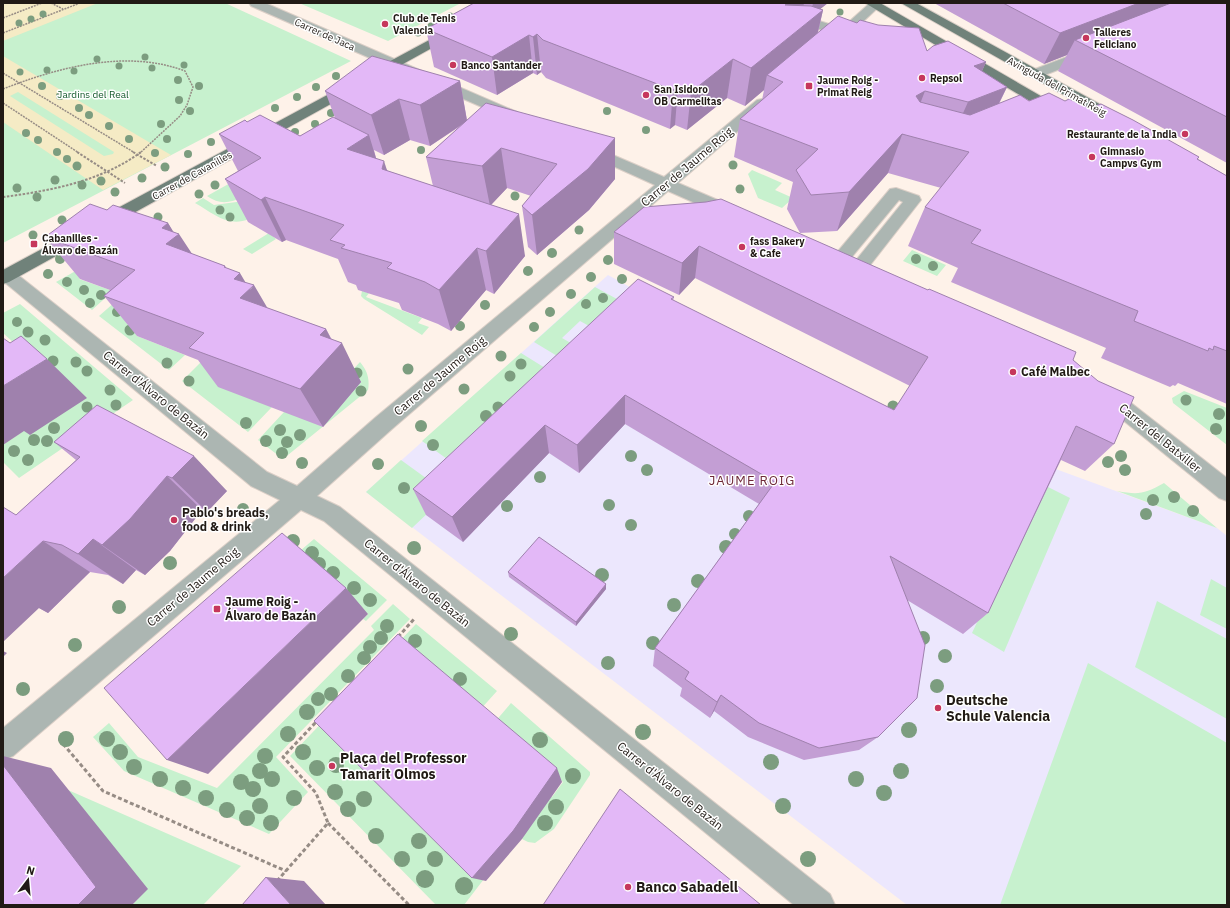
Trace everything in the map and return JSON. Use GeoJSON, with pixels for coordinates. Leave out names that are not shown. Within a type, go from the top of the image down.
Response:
{"type":"FeatureCollection","features":[{"type":"Feature","properties":{"kind":"main road","name":"Carrer de Cavanilles"},"geometry":{"type":"LineString","coordinates":[[5,276],[507,3]]}},
{"type":"Feature","properties":{"kind":"main road","name":"Avinguda del Primat Reig"},"geometry":{"type":"LineString","coordinates":[[907,3],[1130,127]]}},
{"type":"Feature","properties":{"kind":"main road","name":"Avinguda del Primat Reig"},"geometry":{"type":"LineString","coordinates":[[874,4],[1071,119]]}},
{"type":"Feature","properties":{"kind":"main road"},"geometry":{"type":"LineString","coordinates":[[924,34],[946,38],[998,65],[1036,74]]}},
{"type":"Feature","properties":{"kind":"street","name":"Carrer de Jaca"},"geometry":{"type":"LineString","coordinates":[[255,3],[395,64]]}},
{"type":"Feature","properties":{"kind":"street"},"geometry":{"type":"LineString","coordinates":[[748,3],[844,33],[868,35]]}},
{"type":"Feature","properties":{"kind":"street"},"geometry":{"type":"LineString","coordinates":[[844,50],[827,48],[874,4]]}},
{"type":"Feature","properties":{"kind":"street"},"geometry":{"type":"LineString","coordinates":[[903,36],[924,34]]}},
{"type":"Feature","properties":{"kind":"street"},"geometry":{"type":"LineString","coordinates":[[1036,74],[1101,48]]}},
{"type":"Feature","properties":{"kind":"street"},"geometry":{"type":"LineString","coordinates":[[934,56],[952,50]]}},
{"type":"Feature","properties":{"kind":"street"},"geometry":{"type":"LineString","coordinates":[[395,64],[526,122]]}},
{"type":"Feature","properties":{"kind":"street","name":"Carrer de Jaume Roig"},"geometry":{"type":"LineString","coordinates":[[3,746],[298,499],[390,418],[667,184],[772,93]]}},
{"type":"Feature","properties":{"kind":"street"},"geometry":{"type":"LineString","coordinates":[[1032,114],[1050,107]]}},
{"type":"Feature","properties":{"kind":"street"},"geometry":{"type":"LineString","coordinates":[[574,143],[751,221]]}},
{"type":"Feature","properties":{"kind":"street"},"geometry":{"type":"LineString","coordinates":[[896,193],[913,200],[865,272],[833,257],[896,193]]}},
{"type":"Feature","properties":{"kind":"street","name":"Carrer d'Álvaro de Bazán"},"geometry":{"type":"LineString","coordinates":[[5,276],[259,479],[332,514],[818,905]]}},
{"type":"Feature","properties":{"kind":"street","name":"Carrer del Batxiller"},"geometry":{"type":"LineString","coordinates":[[1092,384],[1227,491]]}},
{"type":"Feature","properties":{"kind":"path"},"geometry":{"type":"LineString","coordinates":[[3,18],[42,3]]}},
{"type":"Feature","properties":{"kind":"path"},"geometry":{"type":"LineString","coordinates":[[51,3],[63,10]]}},
{"type":"Feature","properties":{"kind":"path"},"geometry":{"type":"LineString","coordinates":[[3,33],[80,3]]}},
{"type":"Feature","properties":{"kind":"path"},"geometry":{"type":"LineString","coordinates":[[3,89],[56,72],[92,65],[121,62],[160,63],[185,71],[193,87],[186,107],[170,126],[138,154],[107,171],[32,194],[3,197]]}},
{"type":"Feature","properties":{"kind":"path"},"geometry":{"type":"LineString","coordinates":[[3,73],[157,166]]}},
{"type":"Feature","properties":{"kind":"path"},"geometry":{"type":"LineString","coordinates":[[3,103],[125,183]]}},
{"type":"Feature","properties":{"kind":"path"},"geometry":{"type":"LineString","coordinates":[[393,641],[416,618]]}},
{"type":"Feature","properties":{"kind":"path"},"geometry":{"type":"LineString","coordinates":[[39,715],[103,791],[286,870]]}},
{"type":"Feature","properties":{"kind":"path"},"geometry":{"type":"LineString","coordinates":[[322,716],[283,757],[316,793],[328,823],[410,905]]}},
{"type":"Feature","properties":{"kind":"path"},"geometry":{"type":"LineString","coordinates":[[276,882],[328,823]]}},
{"type":"Feature","properties":{"kind":"shaded area","name":"Deutsche Schule Valencia"},"geometry":{"type":"Polygon","coordinates":[[[608,275],[776,367],[1217,528],[1227,536],[1227,905],[907,905],[366,492],[608,275]]]}},
{"type":"Feature","properties":{"kind":"green space","name":"Jardins del Real"},"geometry":{"type":"Polygon","coordinates":[[[3,3],[225,3],[351,61],[3,243],[3,3]]]}},
{"type":"Feature","properties":{"kind":"green space","name":"Club de Tenis Valencia"},"geometry":{"type":"Polygon","coordinates":[[[299,3],[461,3],[388,41],[299,3]]]}},
{"type":"Feature","properties":{"kind":"green space"},"geometry":{"type":"Polygon","coordinates":[[[752,170],[782,183],[775,190],[793,198],[782,208],[758,198],[748,174],[752,170]]]}},
{"type":"Feature","properties":{"kind":"green space"},"geometry":{"type":"Polygon","coordinates":[[[241,177],[244,197],[234,201],[220,202],[207,196],[241,177]]]}},
{"type":"Feature","properties":{"kind":"green space"},"geometry":{"type":"Polygon","coordinates":[[[203,198],[214,205],[244,201],[249,219],[234,222],[227,221],[195,203],[203,198]]]}},
{"type":"Feature","properties":{"kind":"green space"},"geometry":{"type":"Polygon","coordinates":[[[269,233],[276,239],[252,254],[243,249],[269,233]]]}},
{"type":"Feature","properties":{"kind":"green space"},"geometry":{"type":"Polygon","coordinates":[[[120,246],[79,279],[113,291],[92,310],[56,282],[120,246]]]}},
{"type":"Feature","properties":{"kind":"green space"},"geometry":{"type":"Polygon","coordinates":[[[912,250],[946,265],[937,276],[903,261],[912,250]]]}},
{"type":"Feature","properties":{"kind":"green space"},"geometry":{"type":"Polygon","coordinates":[[[595,287],[637,310],[609,337],[580,321],[562,338],[583,350],[577,368],[534,342],[595,287]]]}},
{"type":"Feature","properties":{"kind":"green space"},"geometry":{"type":"Polygon","coordinates":[[[362,291],[369,293],[366,297],[422,318],[418,323],[429,327],[422,335],[364,299],[361,296],[362,291]]]}},
{"type":"Feature","properties":{"kind":"green space"},"geometry":{"type":"Polygon","coordinates":[[[123,295],[137,336],[185,355],[169,370],[99,316],[123,295]]]}},
{"type":"Feature","properties":{"kind":"green space"},"geometry":{"type":"Polygon","coordinates":[[[20,304],[133,400],[19,478],[3,462],[3,445],[25,430],[15,344],[3,333],[3,313],[20,304]]]}},
{"type":"Feature","properties":{"kind":"green space"},"geometry":{"type":"Polygon","coordinates":[[[521,353],[566,381],[468,474],[422,441],[521,353]]]}},
{"type":"Feature","properties":{"kind":"green space"},"geometry":{"type":"Polygon","coordinates":[[[202,361],[272,407],[248,432],[182,381],[202,361]]]}},
{"type":"Feature","properties":{"kind":"green space"},"geometry":{"type":"Polygon","coordinates":[[[360,362],[369,382],[368,390],[283,459],[258,440],[284,412],[347,376],[360,362]]]}},
{"type":"Feature","properties":{"kind":"green space"},"geometry":{"type":"Polygon","coordinates":[[[1184,391],[1227,408],[1227,445],[1173,403],[1172,398],[1184,391]]]}},
{"type":"Feature","properties":{"kind":"green space"},"geometry":{"type":"Polygon","coordinates":[[[401,460],[448,494],[412,528],[366,492],[401,460]]]}},
{"type":"Feature","properties":{"kind":"green space"},"geometry":{"type":"Polygon","coordinates":[[[1164,483],[1217,528],[1117,491],[1141,493],[1164,483]]]}},
{"type":"Feature","properties":{"kind":"green space"},"geometry":{"type":"Polygon","coordinates":[[[1042,484],[1070,498],[1004,652],[972,633],[1042,484]]]}},
{"type":"Feature","properties":{"kind":"green space"},"geometry":{"type":"Polygon","coordinates":[[[314,539],[387,600],[366,621],[363,619],[368,614],[293,557],[314,539]]]}},
{"type":"Feature","properties":{"kind":"green space"},"geometry":{"type":"Polygon","coordinates":[[[1211,579],[1227,588],[1227,629],[1200,615],[1211,579]]]}},
{"type":"Feature","properties":{"kind":"green space"},"geometry":{"type":"Polygon","coordinates":[[[1157,601],[1227,639],[1227,719],[1135,667],[1157,601]]]}},
{"type":"Feature","properties":{"kind":"green space"},"geometry":{"type":"Polygon","coordinates":[[[393,604],[410,619],[276,757],[308,792],[269,834],[124,771],[93,737],[109,723],[138,757],[217,788],[374,630],[371,626],[393,604]]]}},
{"type":"Feature","properties":{"kind":"green space"},"geometry":{"type":"Polygon","coordinates":[[[416,624],[497,691],[479,711],[484,879],[464,905],[436,905],[290,756],[416,624]]]}},
{"type":"Feature","properties":{"kind":"green space"},"geometry":{"type":"Polygon","coordinates":[[[1088,663],[1227,743],[1227,905],[1000,905],[1088,663]]]}},
{"type":"Feature","properties":{"kind":"green space"},"geometry":{"type":"Polygon","coordinates":[[[511,703],[590,772],[590,775],[554,829],[535,843],[522,839],[547,793],[552,797],[563,782],[494,723],[511,703]]]}},
{"type":"Feature","properties":{"kind":"green space"},"geometry":{"type":"Polygon","coordinates":[[[68,790],[241,866],[203,905],[132,905],[147,889],[68,790]]]}},
{"type":"Feature","properties":{"kind":"sand"},"geometry":{"type":"Polygon","coordinates":[[[3,3],[98,3],[3,41],[3,3]]]}},
{"type":"Feature","properties":{"kind":"sand"},"geometry":{"type":"Polygon","coordinates":[[[3,56],[171,155],[103,190],[3,122],[3,56]],[[18,92],[10,96],[104,156],[113,154],[114,152],[18,92]]]}},
{"type":"Feature","properties":{"kind":"building"},"geometry":{"type":"Polygon","coordinates":[[[474,3],[788,3],[785,5],[811,6],[823,10],[751,68],[733,59],[691,92],[678,87],[673,90],[543,40],[537,34],[533,37],[529,35],[492,57],[426,29],[474,3]]]}},
{"type":"Feature","properties":{"kind":"building"},"geometry":{"type":"Polygon","coordinates":[[[1003,3],[1139,3],[1060,33],[1003,3]]]}},
{"type":"Feature","properties":{"kind":"building"},"geometry":{"type":"Polygon","coordinates":[[[1171,3],[1227,3],[1227,117],[1075,40],[1171,3]]]}},
{"type":"Feature","properties":{"kind":"building"},"geometry":{"type":"Polygon","coordinates":[[[838,16],[857,23],[860,20],[878,25],[919,28],[927,51],[933,46],[948,41],[986,62],[974,66],[1007,87],[968,102],[925,91],[916,96],[920,102],[970,115],[1020,95],[1029,101],[1049,93],[1065,101],[1069,99],[1089,108],[1101,104],[1199,157],[1197,159],[1227,176],[1227,351],[1214,346],[1213,350],[1209,348],[1208,351],[1134,321],[1138,311],[971,243],[981,230],[925,207],[969,152],[902,134],[849,192],[811,195],[796,170],[818,149],[740,119],[783,82],[767,75],[838,16]]]}},
{"type":"Feature","properties":{"kind":"building"},"geometry":{"type":"Polygon","coordinates":[[[372,56],[460,81],[420,105],[399,99],[371,115],[325,91],[372,56]]]}},
{"type":"Feature","properties":{"kind":"building"},"geometry":{"type":"Polygon","coordinates":[[[486,103],[615,138],[588,169],[532,215],[522,206],[557,164],[501,148],[482,166],[426,157],[486,103]]]}},
{"type":"Feature","properties":{"kind":"building"},"geometry":{"type":"Polygon","coordinates":[[[260,115],[300,136],[333,117],[369,135],[347,149],[384,161],[382,169],[519,214],[486,251],[477,248],[439,290],[425,282],[387,268],[392,263],[341,248],[345,245],[330,240],[344,225],[265,197],[261,200],[225,179],[261,158],[219,134],[245,120],[247,122],[260,115]]]}},
{"type":"Feature","properties":{"kind":"building"},"geometry":{"type":"Polygon","coordinates":[[[721,199],[928,290],[929,289],[1076,352],[1073,360],[1098,381],[1134,397],[1114,444],[1076,426],[988,613],[890,556],[925,645],[917,698],[878,737],[819,748],[759,723],[721,695],[717,702],[685,679],[689,672],[655,648],[775,482],[625,395],[577,445],[545,425],[452,517],[413,489],[638,279],[674,297],[671,299],[894,410],[928,357],[699,246],[682,263],[614,232],[644,207],[706,202],[721,199]]]}},
{"type":"Feature","properties":{"kind":"building"},"geometry":{"type":"Polygon","coordinates":[[[90,204],[107,210],[113,205],[168,223],[162,228],[179,234],[166,244],[225,266],[224,267],[240,273],[234,279],[254,285],[240,298],[326,329],[320,335],[342,343],[300,389],[189,348],[204,333],[104,296],[135,270],[45,237],[90,204]]]}},
{"type":"Feature","properties":{"kind":"building"},"geometry":{"type":"Polygon","coordinates":[[[21,336],[47,359],[3,386],[3,338],[10,343],[21,336]]]}},
{"type":"Feature","properties":{"kind":"building"},"geometry":{"type":"Polygon","coordinates":[[[97,405],[194,456],[172,478],[167,476],[130,519],[102,545],[93,539],[78,554],[62,545],[43,541],[3,578],[3,507],[16,515],[80,457],[54,442],[97,405]]]}},
{"type":"Feature","properties":{"kind":"building"},"geometry":{"type":"Polygon","coordinates":[[[282,533],[346,588],[167,760],[104,688],[282,533]]]}},
{"type":"Feature","properties":{"kind":"building"},"geometry":{"type":"Polygon","coordinates":[[[539,537],[606,584],[576,622],[508,572],[539,537]]]}},
{"type":"Feature","properties":{"kind":"building"},"geometry":{"type":"Polygon","coordinates":[[[398,634],[557,768],[513,831],[472,878],[314,721],[398,634]]]}},
{"type":"Feature","properties":{"kind":"building"},"geometry":{"type":"Polygon","coordinates":[[[3,765],[96,887],[78,905],[3,905],[3,765]]]}},
{"type":"Feature","properties":{"kind":"building"},"geometry":{"type":"Polygon","coordinates":[[[620,789],[761,905],[543,905],[620,789]]]}},
{"type":"Feature","properties":{"kind":"building"},"geometry":{"type":"Polygon","coordinates":[[[266,877],[291,905],[242,905],[266,877]]]}},
{"type":"Feature","properties":{"kind":"place","name":"Club de Tenis Valencia"},"geometry":{"type":"Point","coordinates":[385,24]}},
{"type":"Feature","properties":{"kind":"place","name":"Talleres Feliciano"},"geometry":{"type":"Point","coordinates":[1086,38]}},
{"type":"Feature","properties":{"kind":"place","name":"Banco Santander"},"geometry":{"type":"Point","coordinates":[453,65]}},
{"type":"Feature","properties":{"kind":"place","name":"Repsol"},"geometry":{"type":"Point","coordinates":[922,78]}},
{"type":"Feature","properties":{"kind":"place","name":"Jaume Roig - Primat Reig"},"geometry":{"type":"Point","coordinates":[809,86]}},
{"type":"Feature","properties":{"kind":"place","name":"San Isidoro OB Carmelitas"},"geometry":{"type":"Point","coordinates":[646,95]}},
{"type":"Feature","properties":{"kind":"place","name":"Restaurante de la India"},"geometry":{"type":"Point","coordinates":[1185,134]}},
{"type":"Feature","properties":{"kind":"place","name":"Gimnasio Campvs Gym"},"geometry":{"type":"Point","coordinates":[1092,157]}},
{"type":"Feature","properties":{"kind":"place","name":"Cabanilles - Álvaro de Bazán"},"geometry":{"type":"Point","coordinates":[34,244]}},
{"type":"Feature","properties":{"kind":"place","name":"fass Bakery & Cafe"},"geometry":{"type":"Point","coordinates":[742,247]}},
{"type":"Feature","properties":{"kind":"place","name":"Café Malbec"},"geometry":{"type":"Point","coordinates":[1013,372]}},
{"type":"Feature","properties":{"kind":"place","name":"Pablo's breads, food & drink"},"geometry":{"type":"Point","coordinates":[174,520]}},
{"type":"Feature","properties":{"kind":"place","name":"Jaume Roig - Álvaro de Bazán"},"geometry":{"type":"Point","coordinates":[217,609]}},
{"type":"Feature","properties":{"kind":"place","name":"Deutsche Schule Valencia"},"geometry":{"type":"Point","coordinates":[938,708]}},
{"type":"Feature","properties":{"kind":"place","name":"Plaça del Professor Tamarit Olmos"},"geometry":{"type":"Point","coordinates":[332,766]}},
{"type":"Feature","properties":{"kind":"place","name":"Banco Sabadell"},"geometry":{"type":"Point","coordinates":[628,887]}},
{"type":"Feature","properties":{"kind":"district","name":"JAUME ROIG"},"geometry":{"type":"Point","coordinates":[752,480]}}]}
